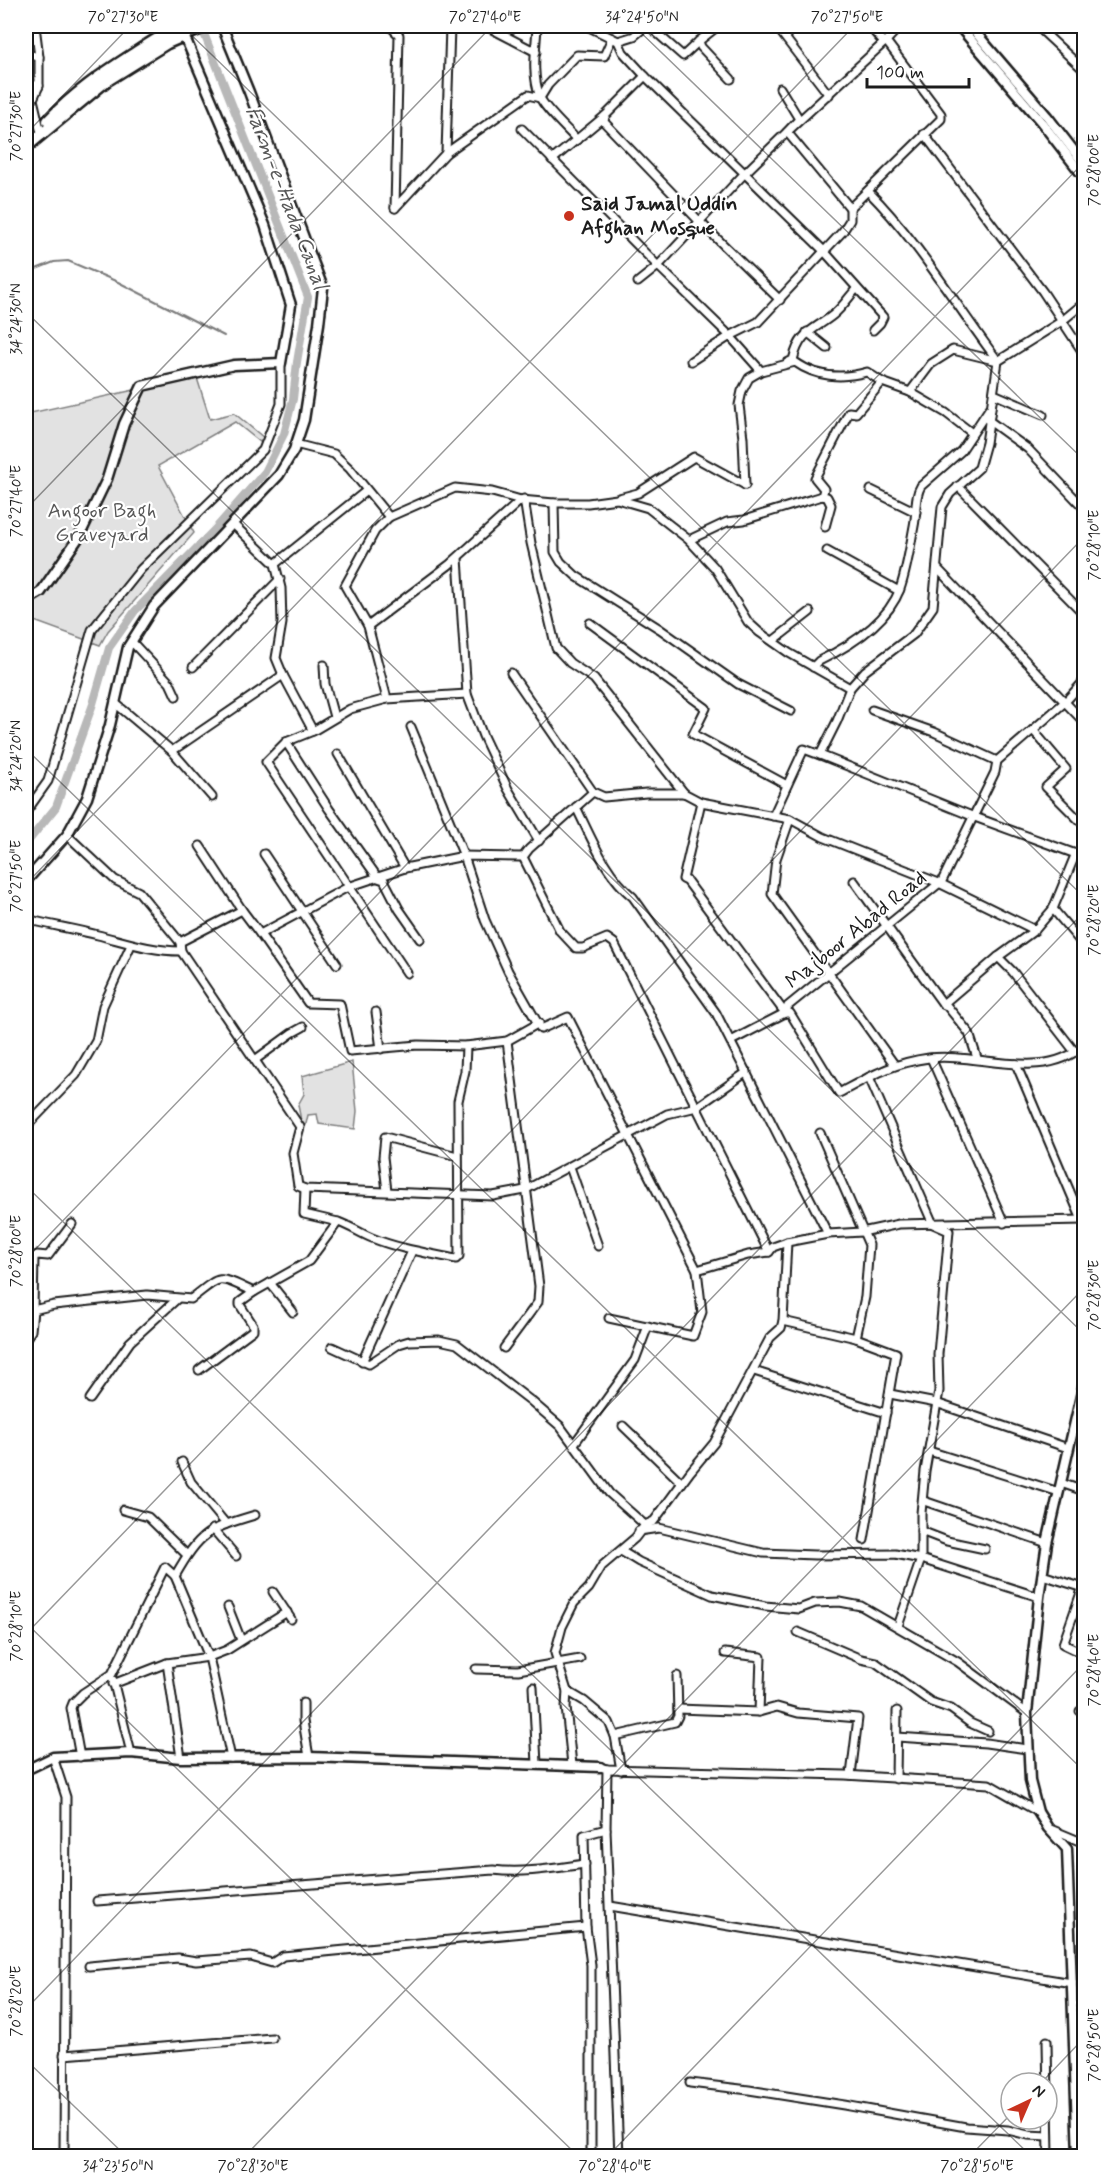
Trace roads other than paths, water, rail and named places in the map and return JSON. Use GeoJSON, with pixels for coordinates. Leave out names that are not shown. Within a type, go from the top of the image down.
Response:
{"type":"FeatureCollection","features":[{"type":"Feature","properties":{"kind":"main road"},"geometry":{"type":"LineString","coordinates":[[26,139],[100,74],[180,30],[206,26]]}},
{"type":"Feature","properties":{"kind":"main road"},"geometry":{"type":"LineString","coordinates":[[26,147],[106,81],[164,39]]}},
{"type":"Feature","properties":{"kind":"street"},"geometry":{"type":"LineString","coordinates":[[26,105],[33,99],[39,86],[39,57],[35,26]]}},
{"type":"Feature","properties":{"kind":"street"},"geometry":{"type":"LineString","coordinates":[[26,881],[67,835],[87,798],[115,703],[128,647],[154,606],[279,475],[296,444],[304,420],[319,324],[322,288],[254,103],[222,26]]}},
{"type":"Feature","properties":{"kind":"street"},"geometry":{"type":"LineString","coordinates":[[391,26],[399,35],[395,208],[446,153],[528,95],[540,98]]}},
{"type":"Feature","properties":{"kind":"street"},"geometry":{"type":"LineString","coordinates":[[446,153],[450,26]]}},
{"type":"Feature","properties":{"kind":"street"},"geometry":{"type":"LineString","coordinates":[[486,26],[536,52]]}},
{"type":"Feature","properties":{"kind":"street"},"geometry":{"type":"LineString","coordinates":[[537,26],[534,63],[540,98],[577,140]]}},
{"type":"Feature","properties":{"kind":"street"},"geometry":{"type":"LineString","coordinates":[[587,26],[615,40],[645,76],[824,251],[883,317],[873,330]]}},
{"type":"Feature","properties":{"kind":"street"},"geometry":{"type":"LineString","coordinates":[[540,98],[548,85],[577,55],[604,56],[615,40],[634,36],[647,26],[683,56],[718,26]]}},
{"type":"Feature","properties":{"kind":"street"},"geometry":{"type":"LineString","coordinates":[[776,26],[829,95]]}},
{"type":"Feature","properties":{"kind":"street"},"geometry":{"type":"LineString","coordinates":[[850,208],[941,119],[941,114],[885,42],[869,26]]}},
{"type":"Feature","properties":{"kind":"street"},"geometry":{"type":"LineString","coordinates":[[638,282],[658,266],[744,174],[900,26]]}},
{"type":"Feature","properties":{"kind":"street"},"geometry":{"type":"LineString","coordinates":[[959,26],[1042,123],[1084,177]]}},
{"type":"Feature","properties":{"kind":"street"},"geometry":{"type":"LineString","coordinates":[[970,26],[1084,164]]}},
{"type":"Feature","properties":{"kind":"street"},"geometry":{"type":"LineString","coordinates":[[1037,26],[1084,70]]}},
{"type":"Feature","properties":{"kind":"street"},"geometry":{"type":"LineString","coordinates":[[26,812],[48,781],[92,630],[141,569],[263,450],[281,404],[281,363],[291,305],[261,214],[180,30]]}},
{"type":"Feature","properties":{"kind":"street"},"geometry":{"type":"LineString","coordinates":[[699,41],[731,79]]}},
{"type":"Feature","properties":{"kind":"street"},"geometry":{"type":"LineString","coordinates":[[26,54],[39,57]]}},
{"type":"Feature","properties":{"kind":"street"},"geometry":{"type":"LineString","coordinates":[[552,160],[605,116],[645,76]]}},
{"type":"Feature","properties":{"kind":"street"},"geometry":{"type":"LineString","coordinates":[[26,82],[39,86]]}},
{"type":"Feature","properties":{"kind":"street"},"geometry":{"type":"LineString","coordinates":[[780,88],[799,119],[787,132]]}},
{"type":"Feature","properties":{"kind":"street"},"geometry":{"type":"LineString","coordinates":[[33,99],[40,129]]}},
{"type":"Feature","properties":{"kind":"street"},"geometry":{"type":"LineString","coordinates":[[605,116],[604,122],[700,222],[780,300]]}},
{"type":"Feature","properties":{"kind":"street"},"geometry":{"type":"LineString","coordinates":[[522,129],[730,336],[761,371]]}},
{"type":"Feature","properties":{"kind":"street"},"geometry":{"type":"LineString","coordinates":[[691,361],[730,336],[758,322],[843,231],[850,219],[850,208],[787,132]]}},
{"type":"Feature","properties":{"kind":"street"},"geometry":{"type":"LineString","coordinates":[[924,134],[1023,265],[1084,354]]}},
{"type":"Feature","properties":{"kind":"street"},"geometry":{"type":"LineString","coordinates":[[820,755],[837,722],[850,688],[865,671],[914,634],[933,607],[942,507],[950,494],[979,468],[986,442],[998,361],[962,313],[932,266],[868,191]]}},
{"type":"Feature","properties":{"kind":"street"},"geometry":{"type":"LineString","coordinates":[[783,366],[793,360],[796,347],[807,332],[835,314],[856,289]]}},
{"type":"Feature","properties":{"kind":"street"},"geometry":{"type":"LineString","coordinates":[[910,392],[931,364],[953,350],[998,361],[1062,321],[1084,303]]}},
{"type":"Feature","properties":{"kind":"street"},"geometry":{"type":"LineString","coordinates":[[807,332],[827,348]]}},
{"type":"Feature","properties":{"kind":"street"},"geometry":{"type":"LineString","coordinates":[[387,699],[368,626],[360,608],[345,586],[375,531],[389,518],[455,488],[554,503],[588,503],[617,499],[638,493],[694,457],[745,485],[744,438],[739,405],[749,378],[761,371],[795,362],[802,367],[838,377],[849,377],[867,372],[882,382],[910,392],[946,413],[972,433]]}},
{"type":"Feature","properties":{"kind":"street"},"geometry":{"type":"LineString","coordinates":[[26,601],[41,592],[80,537],[107,479],[124,424],[142,386],[234,365],[281,363]]}},
{"type":"Feature","properties":{"kind":"street"},"geometry":{"type":"LineString","coordinates":[[822,496],[824,489],[816,478],[849,412],[856,413],[882,382]]}},
{"type":"Feature","properties":{"kind":"street"},"geometry":{"type":"LineString","coordinates":[[994,394],[1043,416]]}},
{"type":"Feature","properties":{"kind":"street"},"geometry":{"type":"LineString","coordinates":[[813,667],[880,620],[891,608],[905,571],[916,512],[917,492],[961,451],[990,407]]}},
{"type":"Feature","properties":{"kind":"street"},"geometry":{"type":"LineString","coordinates":[[988,420],[1028,449],[1084,508]]}},
{"type":"Feature","properties":{"kind":"street"},"geometry":{"type":"LineString","coordinates":[[296,444],[334,454],[350,469],[389,518]]}},
{"type":"Feature","properties":{"kind":"street"},"geometry":{"type":"LineString","coordinates":[[958,486],[1084,614]]}},
{"type":"Feature","properties":{"kind":"street"},"geometry":{"type":"LineString","coordinates":[[871,490],[916,512]]}},
{"type":"Feature","properties":{"kind":"street"},"geometry":{"type":"LineString","coordinates":[[275,564],[366,491]]}},
{"type":"Feature","properties":{"kind":"street"},"geometry":{"type":"LineString","coordinates":[[689,540],[727,522],[744,520],[822,496],[827,497],[831,505],[825,528]]}},
{"type":"Feature","properties":{"kind":"street"},"geometry":{"type":"LineString","coordinates":[[368,626],[458,558],[523,499]]}},
{"type":"Feature","properties":{"kind":"street"},"geometry":{"type":"LineString","coordinates":[[523,499],[556,648],[570,663],[594,679],[684,793],[701,802],[789,819],[823,837],[939,883],[1035,930]]}},
{"type":"Feature","properties":{"kind":"street"},"geometry":{"type":"LineString","coordinates":[[617,499],[648,508],[689,540],[715,568],[748,622],[813,667],[850,688]]}},
{"type":"Feature","properties":{"kind":"street"},"geometry":{"type":"LineString","coordinates":[[554,503],[555,552],[561,562],[576,576],[652,623],[738,684],[791,711]]}},
{"type":"Feature","properties":{"kind":"street"},"geometry":{"type":"LineString","coordinates":[[233,524],[275,564],[280,579],[282,623],[276,658],[313,731]]}},
{"type":"Feature","properties":{"kind":"street"},"geometry":{"type":"LineString","coordinates":[[826,551],[899,591]]}},
{"type":"Feature","properties":{"kind":"street"},"geometry":{"type":"LineString","coordinates":[[458,558],[467,694],[483,736],[508,789],[539,841]]}},
{"type":"Feature","properties":{"kind":"street"},"geometry":{"type":"LineString","coordinates":[[937,568],[1084,722]]}},
{"type":"Feature","properties":{"kind":"street"},"geometry":{"type":"LineString","coordinates":[[192,667],[280,579]]}},
{"type":"Feature","properties":{"kind":"street"},"geometry":{"type":"LineString","coordinates":[[773,641],[810,612]]}},
{"type":"Feature","properties":{"kind":"street"},"geometry":{"type":"LineString","coordinates":[[590,623],[706,708],[693,734],[787,785]]}},
{"type":"Feature","properties":{"kind":"street"},"geometry":{"type":"LineString","coordinates":[[132,642],[170,683],[176,696]]}},
{"type":"Feature","properties":{"kind":"street"},"geometry":{"type":"LineString","coordinates":[[324,665],[325,684],[334,717]]}},
{"type":"Feature","properties":{"kind":"street"},"geometry":{"type":"LineString","coordinates":[[511,673],[593,792],[604,797],[646,793],[684,793]]}},
{"type":"Feature","properties":{"kind":"street"},"geometry":{"type":"LineString","coordinates":[[172,751],[283,675]]}},
{"type":"Feature","properties":{"kind":"street","name":"Majboor Abad Road"},"geometry":{"type":"LineString","coordinates":[[731,1041],[785,1013],[788,1006],[942,881],[995,772],[997,761],[1066,701],[1084,681]]}},
{"type":"Feature","properties":{"kind":"street"},"geometry":{"type":"LineString","coordinates":[[407,973],[266,762],[286,742],[313,731],[350,709],[387,699],[467,694]]}},
{"type":"Feature","properties":{"kind":"street"},"geometry":{"type":"LineString","coordinates":[[115,703],[172,751],[212,796]]}},
{"type":"Feature","properties":{"kind":"street"},"geometry":{"type":"LineString","coordinates":[[872,710],[934,732],[997,761]]}},
{"type":"Feature","properties":{"kind":"street"},"geometry":{"type":"LineString","coordinates":[[411,726],[464,856],[485,920],[503,961],[541,1029],[568,1017],[626,1135],[697,1270],[702,1312],[693,1336],[609,1318]]}},
{"type":"Feature","properties":{"kind":"street"},"geometry":{"type":"LineString","coordinates":[[1034,730],[1066,769],[1046,787],[1084,825]]}},
{"type":"Feature","properties":{"kind":"street"},"geometry":{"type":"LineString","coordinates":[[286,742],[329,809],[378,878],[384,880],[399,909],[420,939]]}},
{"type":"Feature","properties":{"kind":"street"},"geometry":{"type":"LineString","coordinates":[[772,816],[804,749],[972,816],[1084,856]]}},
{"type":"Feature","properties":{"kind":"street"},"geometry":{"type":"LineString","coordinates":[[339,754],[405,868]]}},
{"type":"Feature","properties":{"kind":"street"},"geometry":{"type":"LineString","coordinates":[[260,934],[348,887],[405,868],[464,856],[523,857],[593,792]]}},
{"type":"Feature","properties":{"kind":"street"},"geometry":{"type":"LineString","coordinates":[[701,802],[682,879],[687,881],[785,1013],[790,1014],[839,1093],[894,1064],[931,1058],[977,1058],[1016,1065],[1054,1061],[1084,1047]]}},
{"type":"Feature","properties":{"kind":"street"},"geometry":{"type":"LineString","coordinates":[[576,807],[606,866],[633,897],[716,1013],[828,1234]]}},
{"type":"Feature","properties":{"kind":"street"},"geometry":{"type":"LineString","coordinates":[[789,819],[776,859],[772,894],[894,1064]]}},
{"type":"Feature","properties":{"kind":"street"},"geometry":{"type":"LineString","coordinates":[[67,835],[115,880],[140,892],[180,942],[181,951],[300,1127],[293,1153],[298,1186],[304,1189],[493,1196],[525,1190],[667,1114],[697,1107],[747,1072]]}},
{"type":"Feature","properties":{"kind":"street"},"geometry":{"type":"LineString","coordinates":[[200,846],[308,1003],[340,1004],[350,1052],[418,1045],[466,1046],[507,1041],[539,1023]]}},
{"type":"Feature","properties":{"kind":"street"},"geometry":{"type":"LineString","coordinates":[[1076,853],[1081,853],[1084,849]]}},
{"type":"Feature","properties":{"kind":"street"},"geometry":{"type":"LineString","coordinates":[[943,1004],[998,957],[1035,930],[1053,909],[1076,853]]}},
{"type":"Feature","properties":{"kind":"street"},"geometry":{"type":"LineString","coordinates":[[264,854],[337,963]]}},
{"type":"Feature","properties":{"kind":"street"},"geometry":{"type":"LineString","coordinates":[[523,857],[560,931],[576,948],[583,948],[607,938],[614,943],[769,1252]]}},
{"type":"Feature","properties":{"kind":"street"},"geometry":{"type":"LineString","coordinates":[[854,881],[943,1004],[969,1033],[977,1058]]}},
{"type":"Feature","properties":{"kind":"street"},"geometry":{"type":"LineString","coordinates":[[1053,909],[1084,946]]}},
{"type":"Feature","properties":{"kind":"street"},"geometry":{"type":"LineString","coordinates":[[180,942],[242,910]]}},
{"type":"Feature","properties":{"kind":"street"},"geometry":{"type":"LineString","coordinates":[[26,919],[130,945],[165,951],[181,951]]}},
{"type":"Feature","properties":{"kind":"street"},"geometry":{"type":"LineString","coordinates":[[26,1127],[76,1075],[96,1041],[103,1006],[130,945]]}},
{"type":"Feature","properties":{"kind":"street"},"geometry":{"type":"LineString","coordinates":[[998,957],[1013,972],[1075,1053]]}},
{"type":"Feature","properties":{"kind":"street"},"geometry":{"type":"LineString","coordinates":[[376,1012],[381,1049]]}},
{"type":"Feature","properties":{"kind":"street"},"geometry":{"type":"LineString","coordinates":[[255,1060],[303,1027]]}},
{"type":"Feature","properties":{"kind":"street"},"geometry":{"type":"LineString","coordinates":[[504,1348],[538,1302],[538,1286],[507,1041]]}},
{"type":"Feature","properties":{"kind":"street"},"geometry":{"type":"LineString","coordinates":[[304,1189],[304,1214],[348,1225],[371,1238],[412,1251],[456,1259],[459,1256],[458,1101],[465,1071],[466,1046]]}},
{"type":"Feature","properties":{"kind":"street"},"geometry":{"type":"LineString","coordinates":[[931,1058],[1004,1223]]}},
{"type":"Feature","properties":{"kind":"street"},"geometry":{"type":"LineString","coordinates":[[697,1270],[748,1255],[769,1252],[787,1242],[828,1234],[862,1232],[899,1224],[1083,1220],[1016,1065]]}},
{"type":"Feature","properties":{"kind":"street"},"geometry":{"type":"LineString","coordinates":[[869,1077],[933,1224],[949,1231],[938,1354],[939,1391],[925,1471],[924,1501],[921,1513],[921,1559],[898,1626]]}},
{"type":"Feature","properties":{"kind":"street"},"geometry":{"type":"LineString","coordinates":[[820,1133],[869,1245],[865,1297],[856,1338]]}},
{"type":"Feature","properties":{"kind":"street"},"geometry":{"type":"LineString","coordinates":[[387,1191],[383,1157],[385,1137],[458,1156]]}},
{"type":"Feature","properties":{"kind":"street"},"geometry":{"type":"LineString","coordinates":[[570,1167],[598,1246]]}},
{"type":"Feature","properties":{"kind":"street"},"geometry":{"type":"LineString","coordinates":[[199,1370],[253,1330],[253,1325],[240,1302],[309,1261],[338,1222]]}},
{"type":"Feature","properties":{"kind":"street"},"geometry":{"type":"LineString","coordinates":[[26,1338],[30,1331],[33,1310],[34,1257],[48,1256],[72,1224]]}},
{"type":"Feature","properties":{"kind":"street"},"geometry":{"type":"LineString","coordinates":[[572,1765],[566,1707],[567,1691],[555,1653],[562,1626],[574,1603],[589,1588],[602,1566],[635,1538],[642,1528],[654,1521],[714,1443],[770,1338],[781,1328],[787,1242]]}},
{"type":"Feature","properties":{"kind":"street"},"geometry":{"type":"LineString","coordinates":[[362,1362],[412,1251]]}},
{"type":"Feature","properties":{"kind":"street"},"geometry":{"type":"LineString","coordinates":[[33,1310],[54,1305],[147,1295],[191,1299],[217,1279],[224,1278],[254,1292]]}},
{"type":"Feature","properties":{"kind":"street"},"geometry":{"type":"LineString","coordinates":[[270,1283],[292,1312]]}},
{"type":"Feature","properties":{"kind":"street"},"geometry":{"type":"LineString","coordinates":[[90,1400],[130,1342],[177,1299]]}},
{"type":"Feature","properties":{"kind":"street"},"geometry":{"type":"LineString","coordinates":[[783,1321],[856,1338],[896,1353],[864,1540]]}},
{"type":"Feature","properties":{"kind":"street"},"geometry":{"type":"LineString","coordinates":[[574,1443],[635,1360],[648,1326]]}},
{"type":"Feature","properties":{"kind":"street"},"geometry":{"type":"LineString","coordinates":[[332,1347],[369,1364],[399,1344],[409,1341],[439,1341],[457,1344],[560,1426],[609,1493],[642,1528],[659,1528],[763,1553],[895,1554],[921,1559],[1039,1597]]}},
{"type":"Feature","properties":{"kind":"street"},"geometry":{"type":"LineString","coordinates":[[754,1371],[886,1413]]}},
{"type":"Feature","properties":{"kind":"street"},"geometry":{"type":"LineString","coordinates":[[1078,2157],[1080,2087],[1072,1983],[1067,1849],[1048,1828],[1038,1812],[1030,1781],[1027,1713],[1047,1543],[1084,1383]]}},
{"type":"Feature","properties":{"kind":"street"},"geometry":{"type":"LineString","coordinates":[[890,1394],[936,1402],[1068,1448]]}},
{"type":"Feature","properties":{"kind":"street"},"geometry":{"type":"LineString","coordinates":[[1075,1419],[1084,1423]]}},
{"type":"Feature","properties":{"kind":"street"},"geometry":{"type":"LineString","coordinates":[[623,1426],[682,1483]]}},
{"type":"Feature","properties":{"kind":"street"},"geometry":{"type":"LineString","coordinates":[[929,1451],[1060,1488],[1084,1491]]}},
{"type":"Feature","properties":{"kind":"street"},"geometry":{"type":"LineString","coordinates":[[182,1462],[191,1482],[226,1524]]}},
{"type":"Feature","properties":{"kind":"street"},"geometry":{"type":"LineString","coordinates":[[924,1501],[1047,1543]]}},
{"type":"Feature","properties":{"kind":"street"},"geometry":{"type":"LineString","coordinates":[[123,1510],[148,1517],[187,1555]]}},
{"type":"Feature","properties":{"kind":"street"},"geometry":{"type":"LineString","coordinates":[[176,1576],[197,1540],[213,1529],[255,1515]]}},
{"type":"Feature","properties":{"kind":"street"},"geometry":{"type":"LineString","coordinates":[[213,1529],[236,1556]]}},
{"type":"Feature","properties":{"kind":"street"},"geometry":{"type":"LineString","coordinates":[[921,1531],[947,1541],[984,1549]]}},
{"type":"Feature","properties":{"kind":"street"},"geometry":{"type":"LineString","coordinates":[[621,1551],[639,1562],[712,1595],[765,1606],[799,1609],[815,1603],[840,1602],[861,1606],[958,1662],[1027,1713]]}},
{"type":"Feature","properties":{"kind":"street"},"geometry":{"type":"LineString","coordinates":[[80,1757],[71,1708],[73,1703],[83,1693],[112,1674],[165,1567],[176,1576],[209,1657],[231,1758]]}},
{"type":"Feature","properties":{"kind":"street"},"geometry":{"type":"LineString","coordinates":[[1042,1575],[1084,1588],[1063,1644],[1084,1653]]}},
{"type":"Feature","properties":{"kind":"street"},"geometry":{"type":"LineString","coordinates":[[113,1684],[167,1664],[209,1657],[227,1650],[289,1615],[273,1593]]}},
{"type":"Feature","properties":{"kind":"street"},"geometry":{"type":"LineString","coordinates":[[228,1607],[242,1640]]}},
{"type":"Feature","properties":{"kind":"street"},"geometry":{"type":"LineString","coordinates":[[798,1632],[861,1659],[875,1662],[931,1702],[951,1708],[970,1723],[988,1731]]}},
{"type":"Feature","properties":{"kind":"street"},"geometry":{"type":"LineString","coordinates":[[725,1653],[761,1658],[759,1712]]}},
{"type":"Feature","properties":{"kind":"street"},"geometry":{"type":"LineString","coordinates":[[476,1669],[518,1670],[580,1659]]}},
{"type":"Feature","properties":{"kind":"street"},"geometry":{"type":"LineString","coordinates":[[167,1664],[180,1758]]}},
{"type":"Feature","properties":{"kind":"street"},"geometry":{"type":"LineString","coordinates":[[112,1674],[130,1753]]}},
{"type":"Feature","properties":{"kind":"street"},"geometry":{"type":"LineString","coordinates":[[615,1736],[675,1722],[678,1716],[676,1676]]}},
{"type":"Feature","properties":{"kind":"street"},"geometry":{"type":"LineString","coordinates":[[533,1687],[537,1764]]}},
{"type":"Feature","properties":{"kind":"street"},"geometry":{"type":"LineString","coordinates":[[567,1691],[584,1701],[609,1722],[615,1736],[621,1770]]}},
{"type":"Feature","properties":{"kind":"street"},"geometry":{"type":"LineString","coordinates":[[303,1703],[303,1721],[309,1756]]}},
{"type":"Feature","properties":{"kind":"street"},"geometry":{"type":"LineString","coordinates":[[678,1709],[759,1712],[777,1707],[798,1713],[858,1718],[851,1775]]}},
{"type":"Feature","properties":{"kind":"street"},"geometry":{"type":"LineString","coordinates":[[896,1779],[897,1711]]}},
{"type":"Feature","properties":{"kind":"street"},"geometry":{"type":"LineString","coordinates":[[897,1737],[986,1743],[1027,1749]]}},
{"type":"Feature","properties":{"kind":"street"},"geometry":{"type":"LineString","coordinates":[[26,1770],[54,1757],[130,1753],[180,1758],[309,1756],[572,1765],[621,1770],[851,1775],[989,1784],[1038,1812]]}},
{"type":"Feature","properties":{"kind":"street"},"geometry":{"type":"LineString","coordinates":[[54,1757],[66,1797],[64,2157]]}},
{"type":"Feature","properties":{"kind":"street"},"geometry":{"type":"LineString","coordinates":[[603,1768],[619,2157]]}},
{"type":"Feature","properties":{"kind":"street"},"geometry":{"type":"LineString","coordinates":[[1048,1828],[1084,1843]]}},
{"type":"Feature","properties":{"kind":"street"},"geometry":{"type":"LineString","coordinates":[[591,2157],[591,1965],[586,1928],[584,1835],[606,1829]]}},
{"type":"Feature","properties":{"kind":"street"},"geometry":{"type":"LineString","coordinates":[[97,1901],[493,1870],[505,1872],[547,1870],[585,1864]]}},
{"type":"Feature","properties":{"kind":"street"},"geometry":{"type":"LineString","coordinates":[[609,1906],[1072,1983]]}},
{"type":"Feature","properties":{"kind":"street"},"geometry":{"type":"LineString","coordinates":[[89,1966],[178,1958],[196,1962],[251,1957],[272,1963],[283,1956],[586,1928]]}},
{"type":"Feature","properties":{"kind":"street"},"geometry":{"type":"LineString","coordinates":[[64,2055],[273,2038]]}},
{"type":"Feature","properties":{"kind":"street"},"geometry":{"type":"LineString","coordinates":[[1047,2041],[1049,2157]]}},
{"type":"Feature","properties":{"kind":"street"},"geometry":{"type":"LineString","coordinates":[[690,2083],[844,2105],[966,2127],[1048,2136]]}},
{"type":"Feature","properties":{"kind":"waterway","name":"Farm-e-Hada Canal"},"geometry":{"type":"LineString","coordinates":[[26,844],[56,807],[93,704],[109,648],[135,611],[216,528],[265,472],[284,434],[293,399],[308,297],[201,26]]}},
{"type":"Feature","properties":{"kind":"waterway"},"geometry":{"type":"LineString","coordinates":[[26,273],[54,262],[68,261],[118,282],[224,336]]}},
{"type":"Feature","properties":{"kind":"place","name":"Said Jamal Uddin Afghan Mosque"},"geometry":{"type":"Point","coordinates":[569,216]}},
{"type":"Feature","properties":{"kind":"park label","name":"Angoor Bagh Graveyard"},"geometry":{"type":"Point","coordinates":[102,523]}}]}
